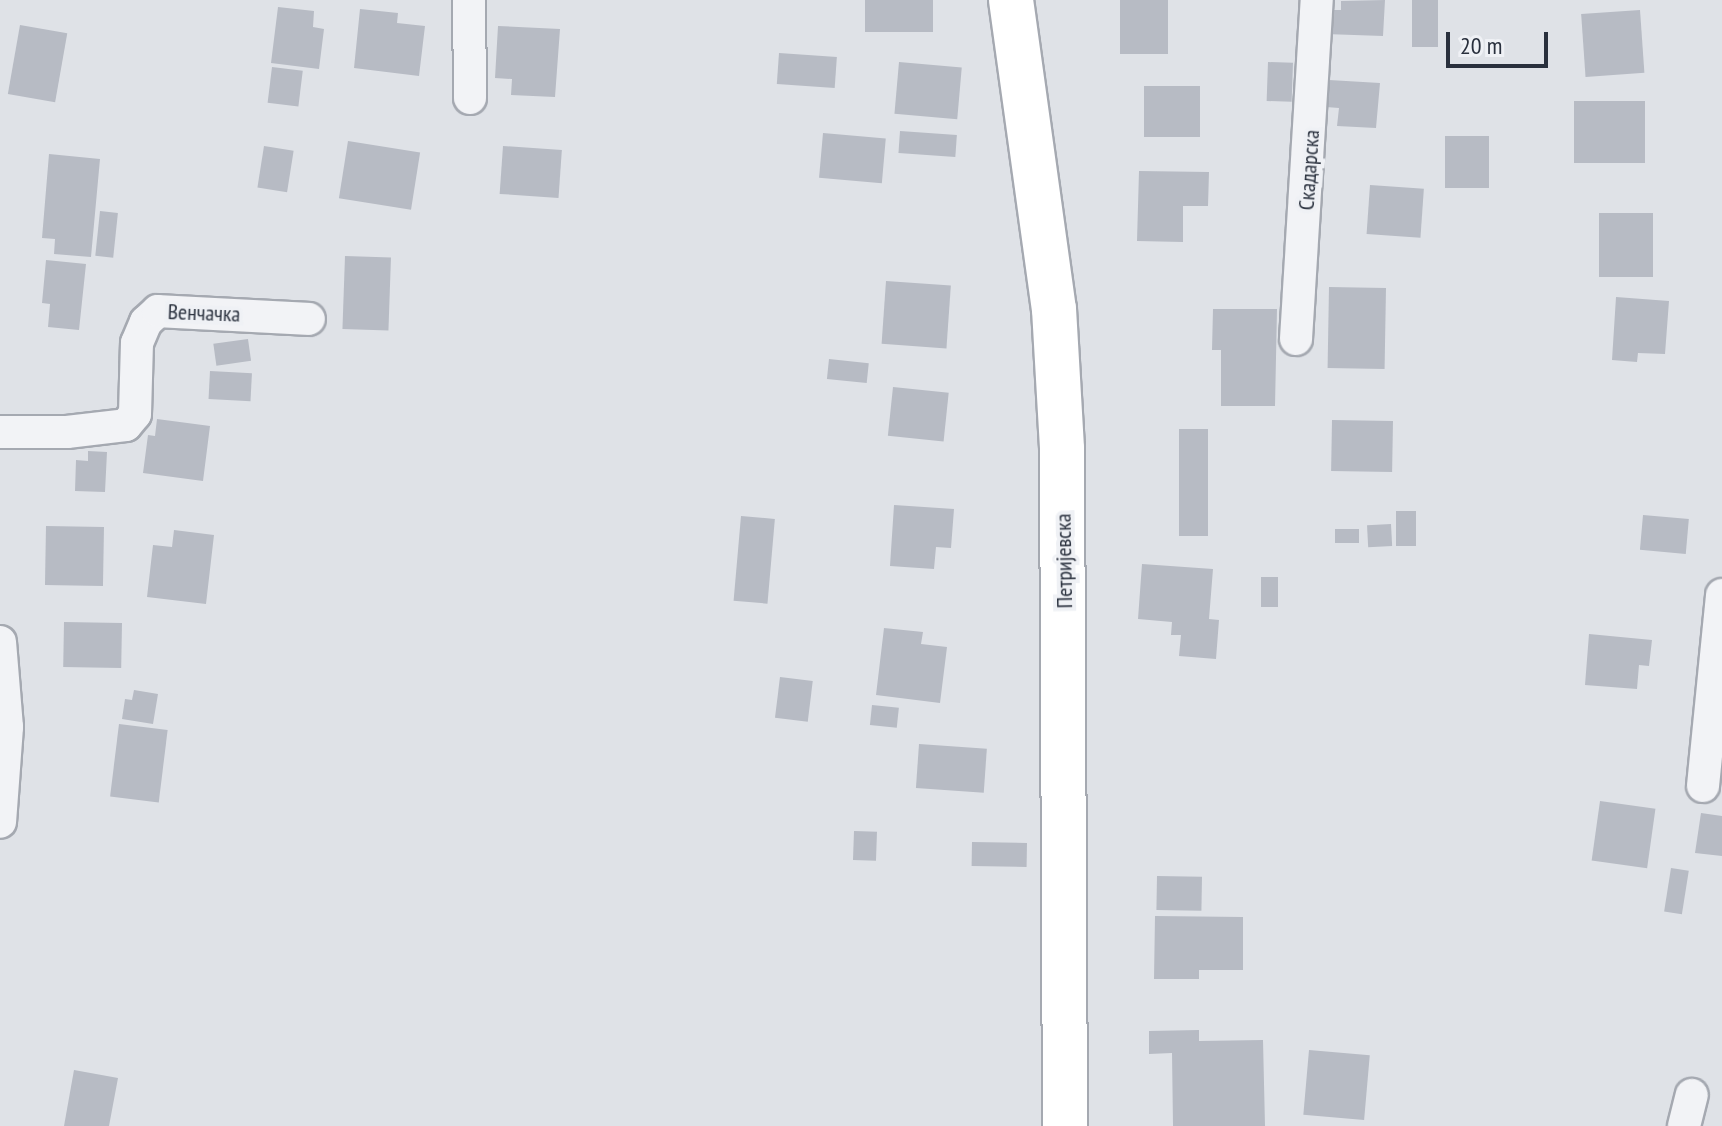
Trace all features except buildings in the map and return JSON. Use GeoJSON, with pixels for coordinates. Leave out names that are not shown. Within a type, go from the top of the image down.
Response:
{"type":"FeatureCollection","features":[{"type":"Feature","properties":{"kind":"main road","name":"Петријевска"},"geometry":{"type":"LineString","coordinates":[[1011,0],[1054,309],[1062,449],[1065,1126]]}},
{"type":"Feature","properties":{"kind":"street"},"geometry":{"type":"LineString","coordinates":[[469,0],[470,98]]}},
{"type":"Feature","properties":{"kind":"street","name":"Скадарска"},"geometry":{"type":"LineString","coordinates":[[1296,339],[1317,0]]}},
{"type":"Feature","properties":{"kind":"street","name":"Венчачка"},"geometry":{"type":"LineString","coordinates":[[0,432],[67,432],[126,425],[135,414],[137,343],[146,322],[158,311],[309,319]]}},
{"type":"Feature","properties":{"kind":"street"},"geometry":{"type":"LineString","coordinates":[[1703,786],[1722,595]]}},
{"type":"Feature","properties":{"kind":"street"},"geometry":{"type":"LineString","coordinates":[[0,642],[7,727],[0,822]]}},
{"type":"Feature","properties":{"kind":"street"},"geometry":{"type":"LineString","coordinates":[[1684,1126],[1692,1095]]}}]}
